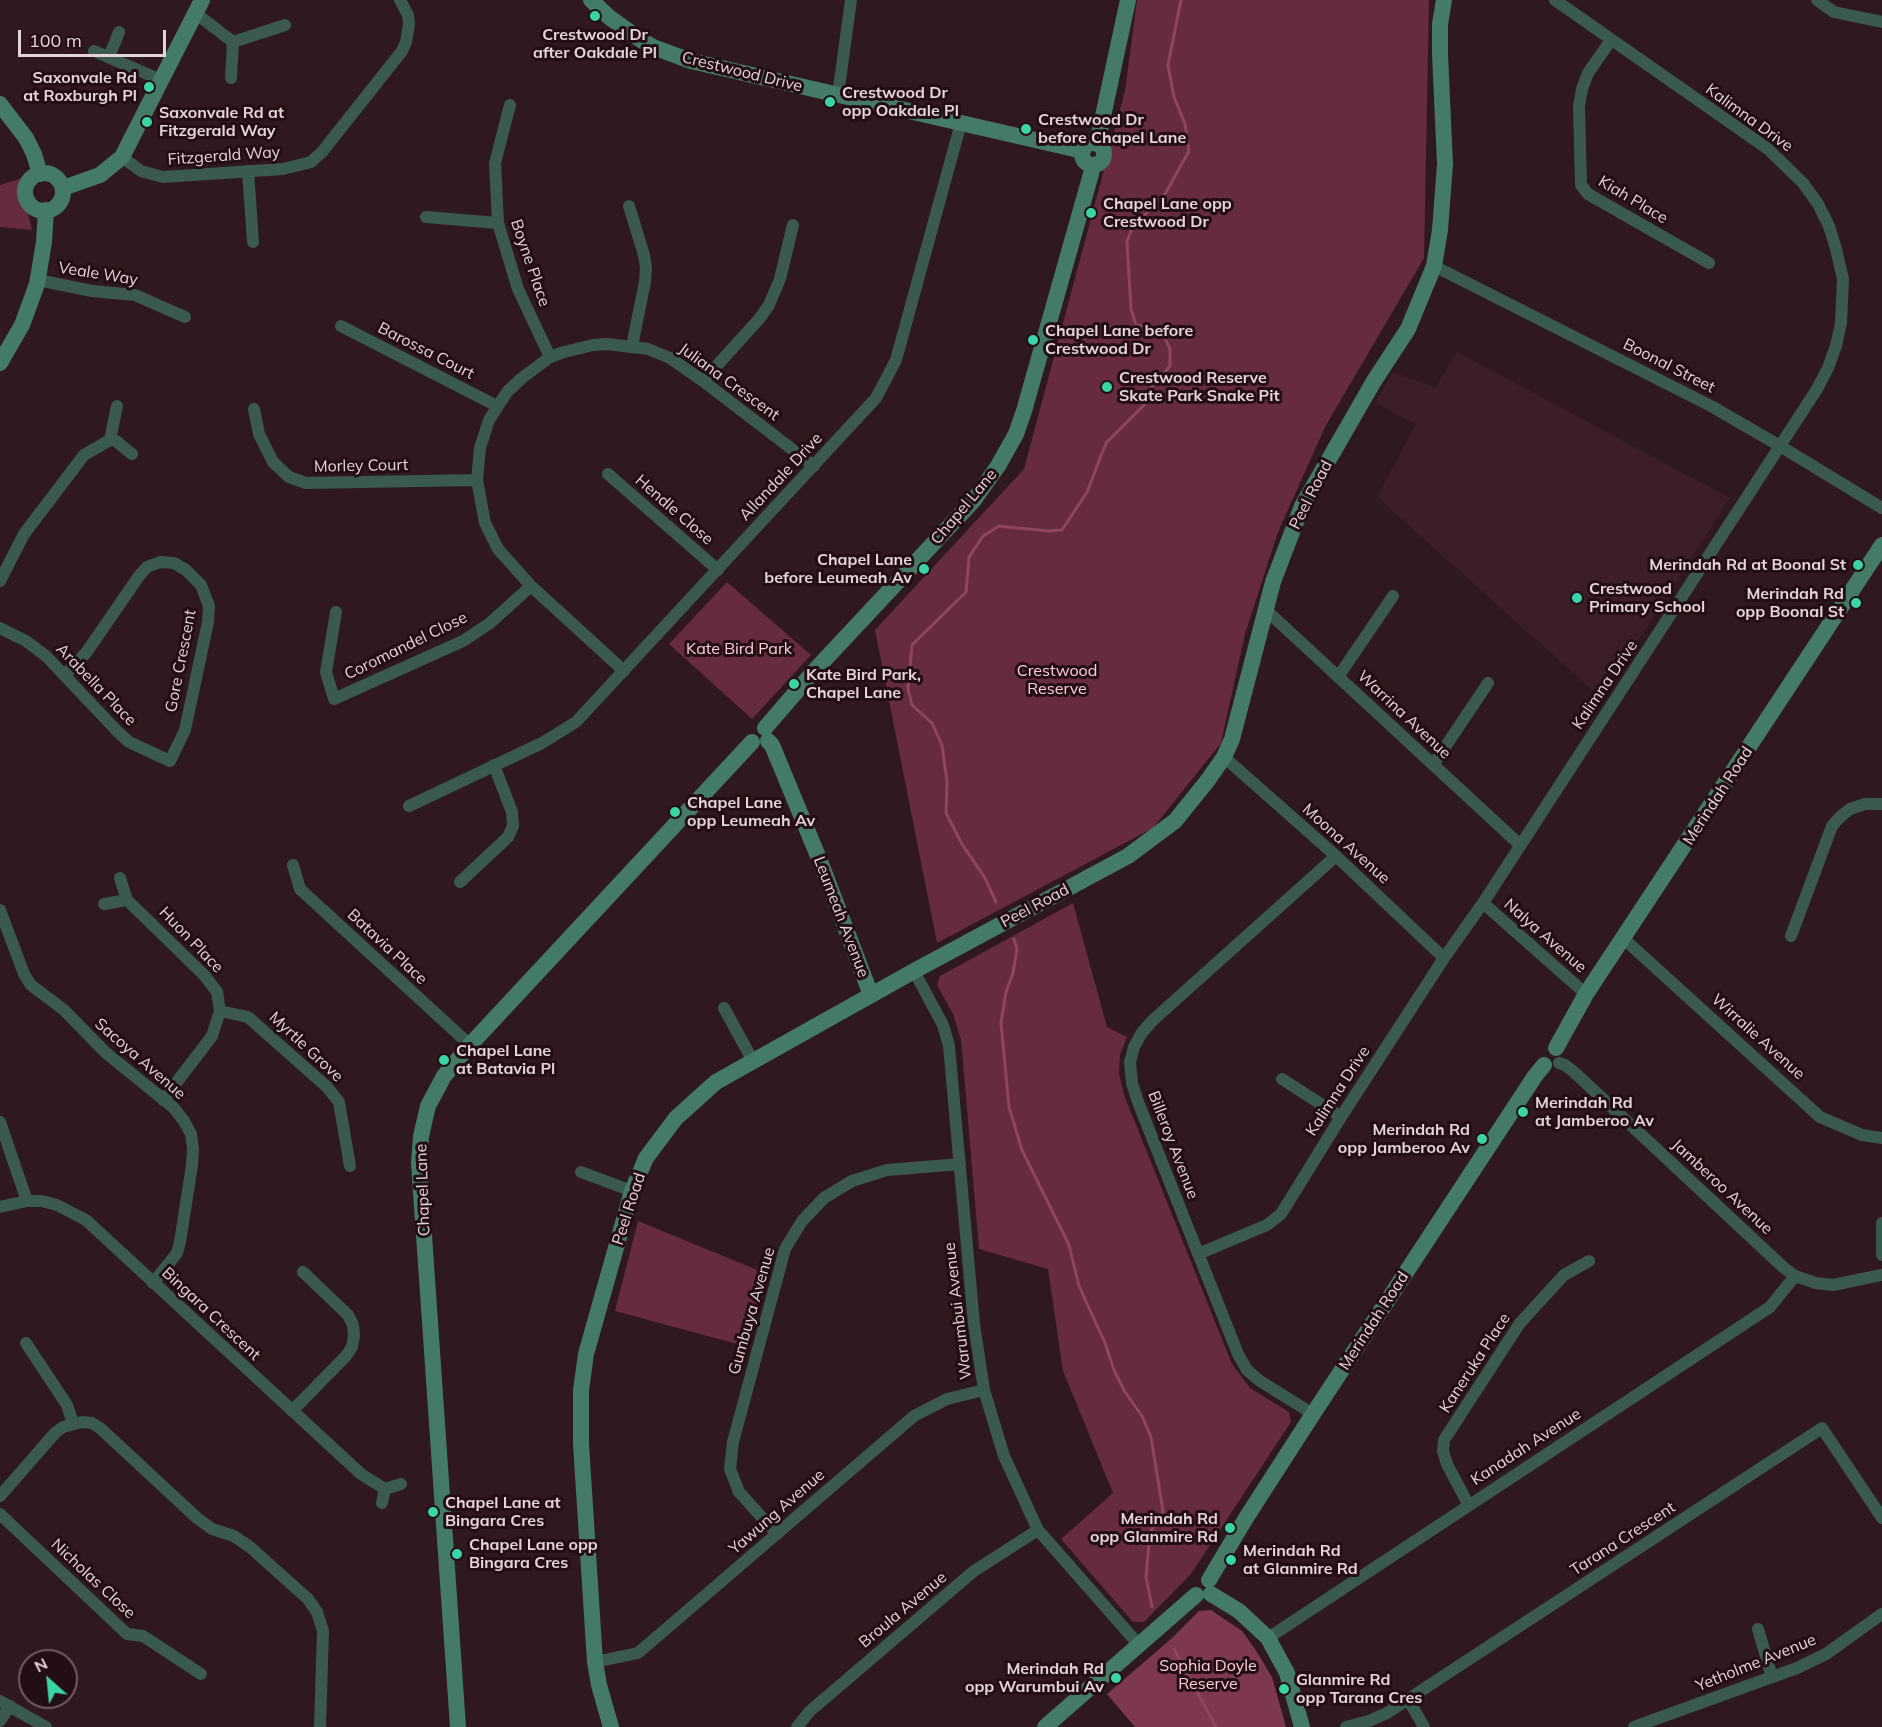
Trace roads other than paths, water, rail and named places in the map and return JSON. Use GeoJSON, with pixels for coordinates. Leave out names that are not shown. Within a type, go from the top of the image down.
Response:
{"type":"FeatureCollection","features":[{"type":"Feature","properties":{"kind":"street","name":"Fitzgerald Way"},"geometry":{"type":"LineString","coordinates":[[122,157],[141,171],[163,177],[298,166],[316,159],[393,64],[406,42],[409,30],[408,15],[400,0]]}},
{"type":"Feature","properties":{"kind":"street","name":"Crestwood Drive"},"geometry":{"type":"LineString","coordinates":[[591,0],[609,17],[641,40],[706,66],[1090,153]]}},
{"type":"Feature","properties":{"kind":"street"},"geometry":{"type":"LineString","coordinates":[[838,95],[851,0]]}},
{"type":"Feature","properties":{"kind":"street","name":"Chapel Lane"},"geometry":{"type":"LineString","coordinates":[[458,1727],[419,1163],[421,1136],[428,1106],[444,1076],[470,1045],[762,737],[824,661],[974,500],[1006,453],[1024,411],[1091,174],[1090,153],[1128,0]]}},
{"type":"Feature","properties":{"kind":"street","name":"Peel Road"},"geometry":{"type":"LineString","coordinates":[[611,1727],[598,1685],[581,1444],[581,1390],[586,1354],[632,1191],[646,1158],[676,1118],[716,1082],[914,971],[1128,856],[1152,840],[1175,821],[1224,757],[1232,739],[1273,582],[1302,506],[1374,381],[1408,329],[1434,266],[1440,230],[1445,164],[1440,54],[1440,24],[1444,0]]}},
{"type":"Feature","properties":{"kind":"street","name":"Kalimna Drive"},"geometry":{"type":"LineString","coordinates":[[1198,1254],[1267,1225],[1281,1214],[1444,958],[1483,903],[1519,844],[1640,663],[1817,389],[1828,368],[1841,323],[1843,279],[1836,249],[1818,204],[1803,183],[1768,149],[1555,0]]}},
{"type":"Feature","properties":{"kind":"street"},"geometry":{"type":"LineString","coordinates":[[1816,0],[1834,12],[1882,22]]}},
{"type":"Feature","properties":{"kind":"street"},"geometry":{"type":"LineString","coordinates":[[63,188],[100,175],[122,157],[198,6],[233,42],[231,78]]}},
{"type":"Feature","properties":{"kind":"street"},"geometry":{"type":"LineString","coordinates":[[233,42],[285,25]]}},
{"type":"Feature","properties":{"kind":"street"},"geometry":{"type":"LineString","coordinates":[[109,57],[119,32]]}},
{"type":"Feature","properties":{"kind":"street","name":"Kiah Place"},"geometry":{"type":"LineString","coordinates":[[1611,40],[1588,73],[1582,89],[1579,106],[1581,185],[1588,194],[1709,263]]}},
{"type":"Feature","properties":{"kind":"street"},"geometry":{"type":"LineString","coordinates":[[94,51],[160,80]]}},
{"type":"Feature","properties":{"kind":"street"},"geometry":{"type":"LineString","coordinates":[[0,104],[26,138],[40,174]]}},
{"type":"Feature","properties":{"kind":"street","name":"Boyne Place"},"geometry":{"type":"LineString","coordinates":[[510,105],[495,163],[498,223],[518,289],[550,357]]}},
{"type":"Feature","properties":{"kind":"street","name":"Allandale Drive"},"geometry":{"type":"LineString","coordinates":[[409,806],[542,743],[576,722],[876,398],[896,360],[960,123]]}},
{"type":"Feature","properties":{"kind":"street"},"geometry":{"type":"LineString","coordinates":[[248,171],[253,242]]}},
{"type":"Feature","properties":{"kind":"street"},"geometry":{"type":"LineString","coordinates":[[48,173],[55,176],[63,188],[63,196],[58,204],[46,210],[32,206],[26,196],[28,182],[40,174],[48,173]]}},
{"type":"Feature","properties":{"kind":"street"},"geometry":{"type":"LineString","coordinates":[[629,206],[646,268],[632,346]]}},
{"type":"Feature","properties":{"kind":"street"},"geometry":{"type":"LineString","coordinates":[[0,363],[22,325],[38,280],[45,242],[46,210]]}},
{"type":"Feature","properties":{"kind":"street"},"geometry":{"type":"LineString","coordinates":[[426,217],[498,223]]}},
{"type":"Feature","properties":{"kind":"street"},"geometry":{"type":"LineString","coordinates":[[703,381],[769,305],[780,279],[793,225]]}},
{"type":"Feature","properties":{"kind":"street","name":"Boonal Street"},"geometry":{"type":"LineString","coordinates":[[1434,266],[1668,384],[1780,446],[1882,508]]}},
{"type":"Feature","properties":{"kind":"street","name":"Veale Way"},"geometry":{"type":"LineString","coordinates":[[38,280],[84,290],[135,295],[185,317]]}},
{"type":"Feature","properties":{"kind":"street","name":"Barossa Court"},"geometry":{"type":"LineString","coordinates":[[341,326],[497,406]]}},
{"type":"Feature","properties":{"kind":"street","name":"Juliana Crescent"},"geometry":{"type":"LineString","coordinates":[[624,671],[531,585],[498,549],[484,523],[477,480],[478,456],[483,434],[497,406],[522,378],[550,357],[593,345],[632,346],[658,352],[703,381],[814,465]]}},
{"type":"Feature","properties":{"kind":"street"},"geometry":{"type":"LineString","coordinates":[[110,440],[117,406]]}},
{"type":"Feature","properties":{"kind":"street","name":"Morley Court"},"geometry":{"type":"LineString","coordinates":[[254,409],[259,434],[273,462],[289,477],[306,483],[477,480]]}},
{"type":"Feature","properties":{"kind":"street"},"geometry":{"type":"LineString","coordinates":[[0,581],[28,528],[78,462],[93,449],[110,440],[116,441],[132,454]]}},
{"type":"Feature","properties":{"kind":"street","name":"Hendle Close"},"geometry":{"type":"LineString","coordinates":[[608,474],[718,570]]}},
{"type":"Feature","properties":{"kind":"street","name":"Merindah Road"},"geometry":{"type":"LineString","coordinates":[[1045,1727],[1205,1590],[1240,1527],[1313,1414],[1535,1076],[1553,1059],[1586,994],[1882,545]]}},
{"type":"Feature","properties":{"kind":"street","name":"Gore Crescent"},"geometry":{"type":"LineString","coordinates":[[64,675],[86,653],[138,576],[147,567],[166,562],[186,570],[196,578],[205,591],[209,613],[185,730],[170,761]]}},
{"type":"Feature","properties":{"kind":"street","name":"Coromandel Close"},"geometry":{"type":"LineString","coordinates":[[336,612],[326,672],[334,699],[463,641],[490,623],[531,585]]}},
{"type":"Feature","properties":{"kind":"street"},"geometry":{"type":"LineString","coordinates":[[1338,677],[1393,596]]}},
{"type":"Feature","properties":{"kind":"street","name":"Warrina Avenue"},"geometry":{"type":"LineString","coordinates":[[1266,610],[1519,844]]}},
{"type":"Feature","properties":{"kind":"street","name":"Arabella Place"},"geometry":{"type":"LineString","coordinates":[[0,628],[36,648],[129,742],[170,761]]}},
{"type":"Feature","properties":{"kind":"street"},"geometry":{"type":"LineString","coordinates":[[1432,765],[1488,683]]}},
{"type":"Feature","properties":{"kind":"street","name":"Leumeah Avenue"},"geometry":{"type":"LineString","coordinates":[[762,737],[772,745],[820,861],[871,995]]}},
{"type":"Feature","properties":{"kind":"street","name":"Moona Avenue"},"geometry":{"type":"LineString","coordinates":[[1224,757],[1336,856],[1444,958]]}},
{"type":"Feature","properties":{"kind":"street"},"geometry":{"type":"LineString","coordinates":[[460,882],[508,837],[513,826],[512,812],[494,765]]}},
{"type":"Feature","properties":{"kind":"street"},"geometry":{"type":"LineString","coordinates":[[1791,936],[1832,826],[1850,809],[1865,804],[1882,804]]}},
{"type":"Feature","properties":{"kind":"street","name":"Billeroy Avenue"},"geometry":{"type":"LineString","coordinates":[[1313,1414],[1260,1381],[1247,1370],[1238,1354],[1138,1102],[1132,1083],[1130,1062],[1134,1047],[1152,1021],[1336,856]]}},
{"type":"Feature","properties":{"kind":"street","name":"Batavia Place"},"geometry":{"type":"LineString","coordinates":[[293,865],[300,889],[470,1045]]}},
{"type":"Feature","properties":{"kind":"street","name":"Huon Place"},"geometry":{"type":"LineString","coordinates":[[120,878],[127,900],[204,975],[217,992],[220,1011]]}},
{"type":"Feature","properties":{"kind":"street"},"geometry":{"type":"LineString","coordinates":[[104,904],[127,900]]}},
{"type":"Feature","properties":{"kind":"street","name":"Nalya Avenue"},"geometry":{"type":"LineString","coordinates":[[1483,903],[1586,994]]}},
{"type":"Feature","properties":{"kind":"street","name":"Sacoya Avenue"},"geometry":{"type":"LineString","coordinates":[[0,910],[24,974],[31,985],[64,1010],[105,1052],[163,1100],[184,1121],[191,1134],[193,1149],[180,1242],[177,1253],[153,1283]]}},
{"type":"Feature","properties":{"kind":"street","name":"Wirralie Avenue"},"geometry":{"type":"LineString","coordinates":[[1624,939],[1820,1117],[1862,1135],[1882,1138]]}},
{"type":"Feature","properties":{"kind":"street","name":"Warumbui Avenue"},"geometry":{"type":"LineString","coordinates":[[914,971],[947,1035],[974,1324],[984,1390],[1004,1456],[1038,1530],[1139,1645]]}},
{"type":"Feature","properties":{"kind":"street"},"geometry":{"type":"LineString","coordinates":[[724,1008],[753,1061]]}},
{"type":"Feature","properties":{"kind":"street"},"geometry":{"type":"LineString","coordinates":[[163,1100],[212,1036],[220,1011]]}},
{"type":"Feature","properties":{"kind":"street","name":"Myrtle Grove"},"geometry":{"type":"LineString","coordinates":[[220,1011],[248,1017],[327,1087],[339,1102],[350,1166]]}},
{"type":"Feature","properties":{"kind":"street","name":"Jamberoo Avenue"},"geometry":{"type":"LineString","coordinates":[[1553,1059],[1575,1072],[1795,1276],[1816,1283],[1833,1285],[1882,1275]]}},
{"type":"Feature","properties":{"kind":"street"},"geometry":{"type":"LineString","coordinates":[[1282,1079],[1341,1117]]}},
{"type":"Feature","properties":{"kind":"street"},"geometry":{"type":"LineString","coordinates":[[0,1122],[27,1201]]}},
{"type":"Feature","properties":{"kind":"street","name":"Gumbuya Avenue"},"geometry":{"type":"LineString","coordinates":[[777,1534],[739,1492],[730,1469],[733,1442],[785,1249],[802,1221],[824,1198],[852,1181],[887,1170],[960,1164]]}},
{"type":"Feature","properties":{"kind":"street"},"geometry":{"type":"LineString","coordinates":[[581,1172],[632,1191]]}},
{"type":"Feature","properties":{"kind":"street","name":"Bingara Crescent"},"geometry":{"type":"LineString","coordinates":[[0,1207],[27,1201],[57,1205],[86,1221],[361,1474],[385,1489]]}},
{"type":"Feature","properties":{"kind":"street"},"geometry":{"type":"LineString","coordinates":[[1882,1223],[1882,1256]]}},
{"type":"Feature","properties":{"kind":"street","name":"Kaneruka Place"},"geometry":{"type":"LineString","coordinates":[[1468,1504],[1447,1464],[1443,1451],[1444,1440],[1520,1323],[1564,1275],[1589,1261]]}},
{"type":"Feature","properties":{"kind":"street"},"geometry":{"type":"LineString","coordinates":[[292,1411],[346,1356],[352,1347],[354,1336],[354,1325],[348,1315],[303,1272]]}},
{"type":"Feature","properties":{"kind":"street","name":"Kanadah Avenue"},"geometry":{"type":"LineString","coordinates":[[1268,1638],[1770,1307],[1795,1276]]}},
{"type":"Feature","properties":{"kind":"street"},"geometry":{"type":"LineString","coordinates":[[26,1343],[67,1405],[73,1423]]}},
{"type":"Feature","properties":{"kind":"street","name":"Yawung Avenue"},"geometry":{"type":"LineString","coordinates":[[596,1662],[638,1653],[914,1416],[947,1399],[984,1390]]}},
{"type":"Feature","properties":{"kind":"street"},"geometry":{"type":"LineString","coordinates":[[0,1496],[55,1433],[63,1427],[73,1423],[92,1423],[107,1433],[197,1518],[212,1529],[234,1536],[250,1547],[308,1599],[317,1612],[323,1631],[320,1727]]}},
{"type":"Feature","properties":{"kind":"street","name":"Tarana Crescent"},"geometry":{"type":"LineString","coordinates":[[1346,1727],[1378,1717],[1408,1699],[1822,1428],[1882,1518]]}},
{"type":"Feature","properties":{"kind":"street"},"geometry":{"type":"LineString","coordinates":[[382,1503],[385,1489],[400,1484]]}},
{"type":"Feature","properties":{"kind":"street","name":"Nicholas Close"},"geometry":{"type":"LineString","coordinates":[[0,1514],[127,1634],[143,1636],[201,1674]]}},
{"type":"Feature","properties":{"kind":"street","name":"Broula Avenue"},"geometry":{"type":"LineString","coordinates":[[797,1727],[810,1711],[974,1571],[1038,1530]]}},
{"type":"Feature","properties":{"kind":"street"},"geometry":{"type":"LineString","coordinates":[[1205,1590],[1239,1611],[1268,1638],[1287,1673],[1302,1727]]}},
{"type":"Feature","properties":{"kind":"street","name":"Yetholme Avenue"},"geometry":{"type":"LineString","coordinates":[[1634,1727],[1797,1668],[1826,1654],[1882,1614]]}},
{"type":"Feature","properties":{"kind":"street"},"geometry":{"type":"LineString","coordinates":[[1758,1629],[1772,1677]]}},
{"type":"Feature","properties":{"kind":"street"},"geometry":{"type":"LineString","coordinates":[[1408,1699],[1424,1727]]}},
{"type":"Feature","properties":{"kind":"street"},"geometry":{"type":"LineString","coordinates":[[0,1721],[5,1704],[46,1727]]}},
{"type":"Feature","properties":{"kind":"waterway"},"geometry":{"type":"LineString","coordinates":[[996,902],[985,878],[962,844],[946,813],[947,782],[942,745],[932,723],[912,705],[908,689],[912,645],[966,592],[969,557],[983,536],[999,526],[1048,531],[1062,530],[1087,492],[1106,443],[1146,403],[1149,390],[1170,366],[1170,349],[1165,338],[1152,328],[1136,325],[1131,309],[1127,241],[1133,227],[1165,194],[1189,151],[1185,124],[1174,97],[1168,65],[1181,0]]}},
{"type":"Feature","properties":{"kind":"waterway"},"geometry":{"type":"LineString","coordinates":[[1014,939],[1017,949],[1001,1023],[1009,1107],[1022,1150],[1069,1245],[1079,1286],[1105,1343],[1114,1370],[1125,1392],[1142,1416],[1151,1437],[1163,1511],[1150,1533],[1146,1577],[1152,1607]]}},
{"type":"Feature","properties":{"kind":"waterway"},"geometry":{"type":"LineString","coordinates":[[1174,1649],[1216,1727]]}},
{"type":"Feature","properties":{"kind":"place","name":"Crestwood Dr after Oakdale Pl"},"geometry":{"type":"Point","coordinates":[595,16]}},
{"type":"Feature","properties":{"kind":"place","name":"Saxonvale Rd at Roxburgh Pl"},"geometry":{"type":"Point","coordinates":[149,87]}},
{"type":"Feature","properties":{"kind":"place","name":"Crestwood Dr opp Oakdale Pl"},"geometry":{"type":"Point","coordinates":[830,102]}},
{"type":"Feature","properties":{"kind":"place","name":"Saxonvale Rd at Fitzgerald Way"},"geometry":{"type":"Point","coordinates":[147,122]}},
{"type":"Feature","properties":{"kind":"place","name":"Crestwood Dr before Chapel Lane"},"geometry":{"type":"Point","coordinates":[1026,129]}},
{"type":"Feature","properties":{"kind":"place","name":"Chapel Lane opp Crestwood Dr"},"geometry":{"type":"Point","coordinates":[1091,213]}},
{"type":"Feature","properties":{"kind":"place","name":"Chapel Lane before Crestwood Dr"},"geometry":{"type":"Point","coordinates":[1033,340]}},
{"type":"Feature","properties":{"kind":"place","name":"Crestwood Reserve Skate Park Snake Pit"},"geometry":{"type":"Point","coordinates":[1107,387]}},
{"type":"Feature","properties":{"kind":"place","name":"Merindah Rd at Boonal St"},"geometry":{"type":"Point","coordinates":[1858,565]}},
{"type":"Feature","properties":{"kind":"place","name":"Chapel Lane before Leumeah Av"},"geometry":{"type":"Point","coordinates":[924,569]}},
{"type":"Feature","properties":{"kind":"place","name":"Crestwood Primary School"},"geometry":{"type":"Point","coordinates":[1577,598]}},
{"type":"Feature","properties":{"kind":"place","name":"Merindah Rd opp Boonal St"},"geometry":{"type":"Point","coordinates":[1856,603]}},
{"type":"Feature","properties":{"kind":"place","name":"Kate Bird Park, Chapel Lane"},"geometry":{"type":"Point","coordinates":[794,684]}},
{"type":"Feature","properties":{"kind":"place","name":"Chapel Lane opp Leumeah Av"},"geometry":{"type":"Point","coordinates":[675,812]}},
{"type":"Feature","properties":{"kind":"place","name":"Chapel Lane at Batavia Pl"},"geometry":{"type":"Point","coordinates":[444,1060]}},
{"type":"Feature","properties":{"kind":"place","name":"Merindah Rd at Jamberoo Av"},"geometry":{"type":"Point","coordinates":[1523,1112]}},
{"type":"Feature","properties":{"kind":"place","name":"Merindah Rd opp Jamberoo Av"},"geometry":{"type":"Point","coordinates":[1482,1139]}},
{"type":"Feature","properties":{"kind":"place","name":"Chapel Lane at Bingara Cres"},"geometry":{"type":"Point","coordinates":[433,1512]}},
{"type":"Feature","properties":{"kind":"place","name":"Merindah Rd opp Glanmire Rd"},"geometry":{"type":"Point","coordinates":[1230,1528]}},
{"type":"Feature","properties":{"kind":"place","name":"Chapel Lane opp Bingara Cres"},"geometry":{"type":"Point","coordinates":[457,1554]}},
{"type":"Feature","properties":{"kind":"place","name":"Merindah Rd at Glanmire Rd"},"geometry":{"type":"Point","coordinates":[1231,1560]}},
{"type":"Feature","properties":{"kind":"place","name":"Merindah Rd opp Warumbui Av"},"geometry":{"type":"Point","coordinates":[1116,1678]}},
{"type":"Feature","properties":{"kind":"place","name":"Glanmire Rd opp Tarana Cres"},"geometry":{"type":"Point","coordinates":[1284,1689]}},
{"type":"Feature","properties":{"kind":"park label","name":"Kate Bird Park"},"geometry":{"type":"Point","coordinates":[739,649]}},
{"type":"Feature","properties":{"kind":"park label","name":"Crestwood Reserve"},"geometry":{"type":"Point","coordinates":[1057,680]}},
{"type":"Feature","properties":{"kind":"park label","name":"Sophia Doyle Reserve"},"geometry":{"type":"Point","coordinates":[1208,1675]}}]}
